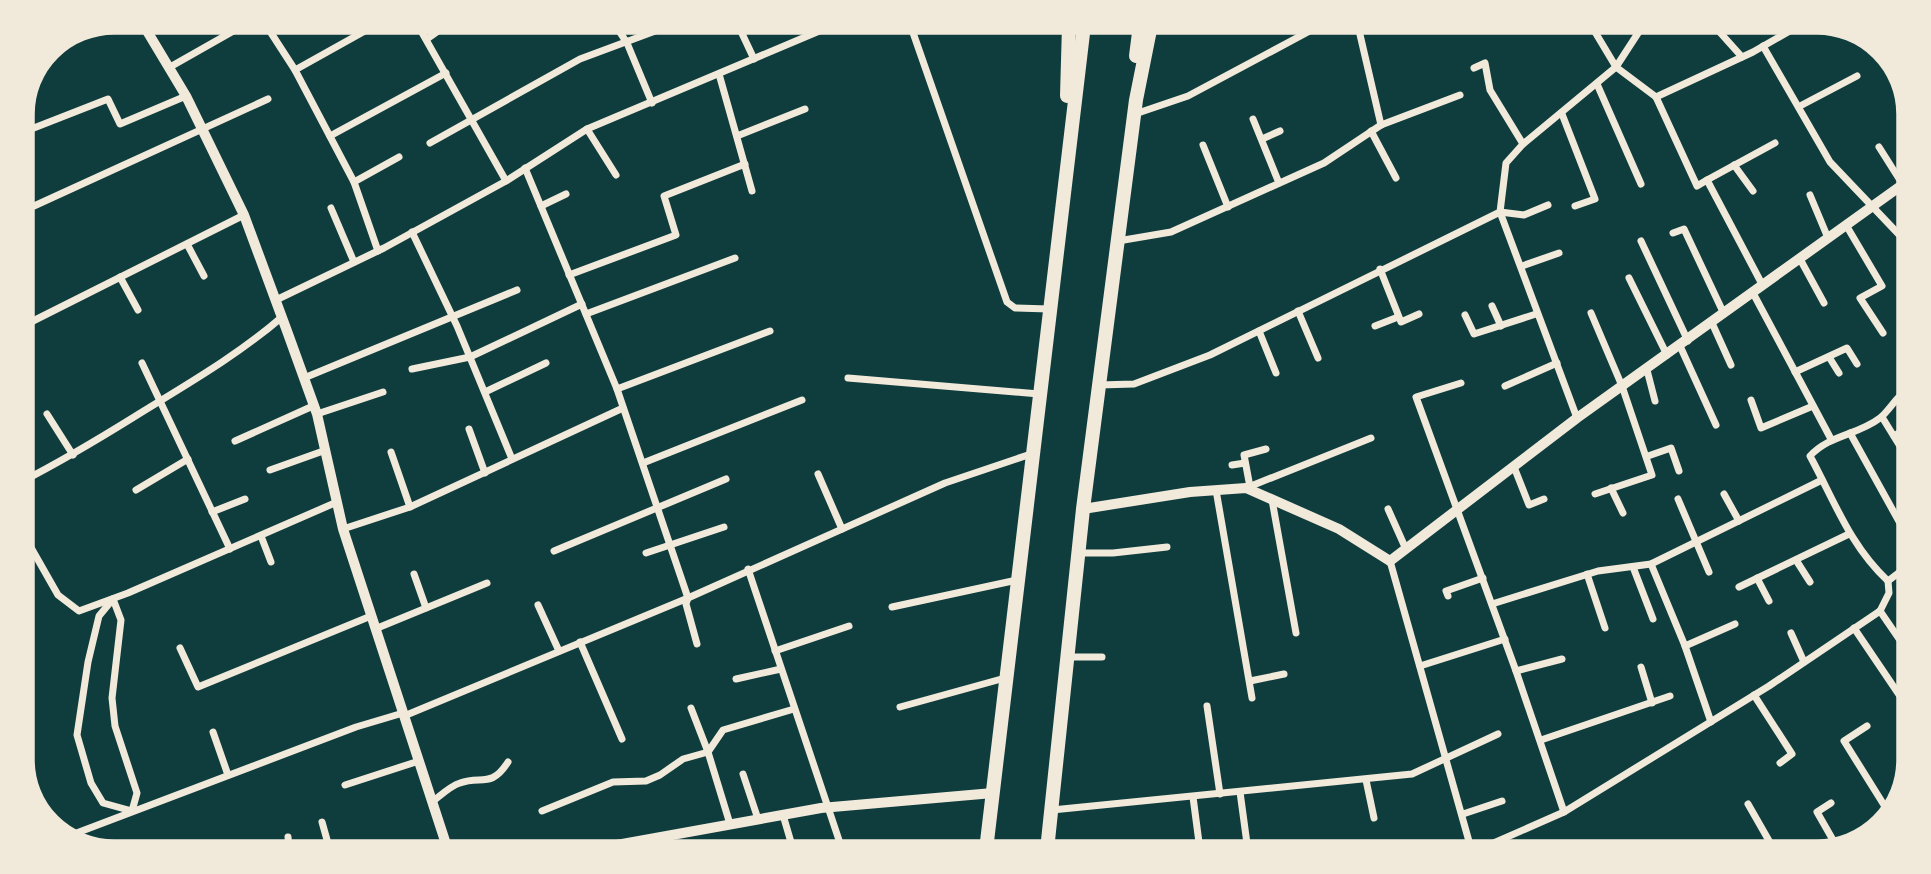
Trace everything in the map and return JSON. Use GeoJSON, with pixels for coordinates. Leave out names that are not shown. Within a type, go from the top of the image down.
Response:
{"type":"FeatureCollection","features":[{"type":"Feature","properties":{"kind":"main road"},"geometry":{"type":"LineString","coordinates":[[1066,157],[1069,33]]}},
{"type":"Feature","properties":{"kind":"main road"},"geometry":{"type":"LineString","coordinates":[[987,841],[1066,157],[1083,33]]}},
{"type":"Feature","properties":{"kind":"main road"},"geometry":{"type":"LineString","coordinates":[[1048,841],[1083,509],[1135,107],[1140,33]]}},
{"type":"Feature","properties":{"kind":"main road"},"geometry":{"type":"LineString","coordinates":[[1135,107],[1149,33]]}},
{"type":"Feature","properties":{"kind":"street"},"geometry":{"type":"LineString","coordinates":[[149,33],[186,96],[244,215],[276,300],[315,410],[343,529],[445,841]]}},
{"type":"Feature","properties":{"kind":"street"},"geometry":{"type":"LineString","coordinates":[[170,67],[230,33]]}},
{"type":"Feature","properties":{"kind":"street"},"geometry":{"type":"LineString","coordinates":[[272,33],[295,70],[354,182],[378,251]]}},
{"type":"Feature","properties":{"kind":"street"},"geometry":{"type":"LineString","coordinates":[[295,70],[361,33]]}},
{"type":"Feature","properties":{"kind":"street"},"geometry":{"type":"LineString","coordinates":[[424,33],[506,181]]}},
{"type":"Feature","properties":{"kind":"street"},"geometry":{"type":"LineString","coordinates":[[427,38],[434,33]]}},
{"type":"Feature","properties":{"kind":"street"},"geometry":{"type":"LineString","coordinates":[[620,33],[652,103]]}},
{"type":"Feature","properties":{"kind":"street"},"geometry":{"type":"LineString","coordinates":[[430,143],[473,122],[580,59],[651,33]]}},
{"type":"Feature","properties":{"kind":"street"},"geometry":{"type":"LineString","coordinates":[[743,33],[754,59]]}},
{"type":"Feature","properties":{"kind":"street"},"geometry":{"type":"LineString","coordinates":[[276,300],[378,251],[506,181],[587,129],[814,33]]}},
{"type":"Feature","properties":{"kind":"street"},"geometry":{"type":"LineString","coordinates":[[913,33],[1007,302],[1015,308],[1049,309]]}},
{"type":"Feature","properties":{"kind":"street"},"geometry":{"type":"LineString","coordinates":[[1135,107],[1188,96],[1306,33]]}},
{"type":"Feature","properties":{"kind":"street"},"geometry":{"type":"LineString","coordinates":[[1360,33],[1381,125]]}},
{"type":"Feature","properties":{"kind":"street"},"geometry":{"type":"LineString","coordinates":[[1596,33],[1616,67],[1656,97],[1697,186],[1775,143]]}},
{"type":"Feature","properties":{"kind":"street"},"geometry":{"type":"LineString","coordinates":[[1577,418],[1500,212],[1506,163],[1523,144],[1616,67],[1638,33]]}},
{"type":"Feature","properties":{"kind":"street"},"geometry":{"type":"LineString","coordinates":[[1720,33],[1742,57]]}},
{"type":"Feature","properties":{"kind":"street"},"geometry":{"type":"LineString","coordinates":[[1656,97],[1787,33]]}},
{"type":"Feature","properties":{"kind":"street"},"geometry":{"type":"LineString","coordinates":[[1763,46],[1801,106],[1830,162],[1898,234]]}},
{"type":"Feature","properties":{"kind":"street"},"geometry":{"type":"LineString","coordinates":[[1474,68],[1485,63],[1490,90],[1523,144]]}},
{"type":"Feature","properties":{"kind":"street"},"geometry":{"type":"LineString","coordinates":[[330,136],[446,74]]}},
{"type":"Feature","properties":{"kind":"street"},"geometry":{"type":"LineString","coordinates":[[719,74],[752,191]]}},
{"type":"Feature","properties":{"kind":"street"},"geometry":{"type":"LineString","coordinates":[[1801,106],[1857,76]]}},
{"type":"Feature","properties":{"kind":"street"},"geometry":{"type":"LineString","coordinates":[[1597,84],[1641,184]]}},
{"type":"Feature","properties":{"kind":"street"},"geometry":{"type":"LineString","coordinates":[[1118,242],[1171,232],[1324,163],[1381,125],[1460,95]]}},
{"type":"Feature","properties":{"kind":"street"},"geometry":{"type":"LineString","coordinates":[[33,128],[108,99],[120,124],[186,96]]}},
{"type":"Feature","properties":{"kind":"street"},"geometry":{"type":"LineString","coordinates":[[34,206],[268,99]]}},
{"type":"Feature","properties":{"kind":"street"},"geometry":{"type":"LineString","coordinates":[[737,136],[806,109]]}},
{"type":"Feature","properties":{"kind":"street"},"geometry":{"type":"LineString","coordinates":[[1562,114],[1595,199],[1575,206]]}},
{"type":"Feature","properties":{"kind":"street"},"geometry":{"type":"LineString","coordinates":[[1253,120],[1279,183]]}},
{"type":"Feature","properties":{"kind":"street"},"geometry":{"type":"LineString","coordinates":[[587,129],[616,175]]}},
{"type":"Feature","properties":{"kind":"street"},"geometry":{"type":"LineString","coordinates":[[1262,139],[1280,131]]}},
{"type":"Feature","properties":{"kind":"street"},"geometry":{"type":"LineString","coordinates":[[1371,131],[1396,178]]}},
{"type":"Feature","properties":{"kind":"street"},"geometry":{"type":"LineString","coordinates":[[1203,145],[1228,207]]}},
{"type":"Feature","properties":{"kind":"street"},"geometry":{"type":"LineString","coordinates":[[1879,147],[1898,172]]}},
{"type":"Feature","properties":{"kind":"street"},"geometry":{"type":"LineString","coordinates":[[354,182],[399,157]]}},
{"type":"Feature","properties":{"kind":"street"},"geometry":{"type":"LineString","coordinates":[[569,275],[677,234],[664,196],[745,164]]}},
{"type":"Feature","properties":{"kind":"street"},"geometry":{"type":"LineString","coordinates":[[1734,165],[1754,191]]}},
{"type":"Feature","properties":{"kind":"street"},"geometry":{"type":"LineString","coordinates":[[525,168],[624,408],[659,505],[688,598],[686,604],[697,644]]}},
{"type":"Feature","properties":{"kind":"street"},"geometry":{"type":"LineString","coordinates":[[1707,180],[1795,372],[1831,439]]}},
{"type":"Feature","properties":{"kind":"street"},"geometry":{"type":"LineString","coordinates":[[1390,561],[1577,418],[1898,188]]}},
{"type":"Feature","properties":{"kind":"street"},"geometry":{"type":"LineString","coordinates":[[541,206],[566,194]]}},
{"type":"Feature","properties":{"kind":"street"},"geometry":{"type":"LineString","coordinates":[[1810,195],[1828,238]]}},
{"type":"Feature","properties":{"kind":"street"},"geometry":{"type":"LineString","coordinates":[[1099,385],[1134,384],[1210,355],[1298,311],[1337,295],[1380,270],[1500,212],[1524,215],[1548,205]]}},
{"type":"Feature","properties":{"kind":"street"},"geometry":{"type":"LineString","coordinates":[[331,208],[354,262]]}},
{"type":"Feature","properties":{"kind":"street"},"geometry":{"type":"LineString","coordinates":[[33,321],[244,215]]}},
{"type":"Feature","properties":{"kind":"street"},"geometry":{"type":"LineString","coordinates":[[1846,225],[1882,286],[1860,298],[1883,333]]}},
{"type":"Feature","properties":{"kind":"street"},"geometry":{"type":"LineString","coordinates":[[1674,233],[1684,229],[1724,314]]}},
{"type":"Feature","properties":{"kind":"street"},"geometry":{"type":"LineString","coordinates":[[412,232],[485,391],[512,459]]}},
{"type":"Feature","properties":{"kind":"street"},"geometry":{"type":"LineString","coordinates":[[1640,241],[1716,425]]}},
{"type":"Feature","properties":{"kind":"street"},"geometry":{"type":"LineString","coordinates":[[187,244],[204,276]]}},
{"type":"Feature","properties":{"kind":"street"},"geometry":{"type":"LineString","coordinates":[[1522,266],[1559,253]]}},
{"type":"Feature","properties":{"kind":"street"},"geometry":{"type":"LineString","coordinates":[[586,314],[735,258]]}},
{"type":"Feature","properties":{"kind":"street"},"geometry":{"type":"LineString","coordinates":[[1800,259],[1824,303]]}},
{"type":"Feature","properties":{"kind":"street"},"geometry":{"type":"LineString","coordinates":[[1380,270],[1399,319]]}},
{"type":"Feature","properties":{"kind":"street"},"geometry":{"type":"LineString","coordinates":[[120,277],[138,310]]}},
{"type":"Feature","properties":{"kind":"street"},"geometry":{"type":"LineString","coordinates":[[1629,278],[1667,356]]}},
{"type":"Feature","properties":{"kind":"street"},"geometry":{"type":"LineString","coordinates":[[304,378],[517,290]]}},
{"type":"Feature","properties":{"kind":"street"},"geometry":{"type":"LineString","coordinates":[[411,369],[470,358],[582,304]]}},
{"type":"Feature","properties":{"kind":"street"},"geometry":{"type":"LineString","coordinates":[[1492,306],[1501,326]]}},
{"type":"Feature","properties":{"kind":"street"},"geometry":{"type":"LineString","coordinates":[[1298,311],[1318,358]]}},
{"type":"Feature","properties":{"kind":"street"},"geometry":{"type":"LineString","coordinates":[[1591,313],[1622,386],[1648,456],[1652,475],[1595,494]]}},
{"type":"Feature","properties":{"kind":"street"},"geometry":{"type":"LineString","coordinates":[[1375,326],[1419,314]]}},
{"type":"Feature","properties":{"kind":"street"},"geometry":{"type":"LineString","coordinates":[[1465,314],[1474,334],[1536,314]]}},
{"type":"Feature","properties":{"kind":"street"},"geometry":{"type":"LineString","coordinates":[[33,476],[161,402],[260,336],[282,317]]}},
{"type":"Feature","properties":{"kind":"street"},"geometry":{"type":"LineString","coordinates":[[1712,323],[1731,365]]}},
{"type":"Feature","properties":{"kind":"street"},"geometry":{"type":"LineString","coordinates":[[617,389],[770,331]]}},
{"type":"Feature","properties":{"kind":"street"},"geometry":{"type":"LineString","coordinates":[[1259,331],[1276,373]]}},
{"type":"Feature","properties":{"kind":"street"},"geometry":{"type":"LineString","coordinates":[[1795,372],[1847,348],[1857,364]]}},
{"type":"Feature","properties":{"kind":"street"},"geometry":{"type":"LineString","coordinates":[[1829,356],[1839,373]]}},
{"type":"Feature","properties":{"kind":"street"},"geometry":{"type":"LineString","coordinates":[[142,363],[230,549]]}},
{"type":"Feature","properties":{"kind":"street"},"geometry":{"type":"LineString","coordinates":[[485,391],[546,363]]}},
{"type":"Feature","properties":{"kind":"street"},"geometry":{"type":"LineString","coordinates":[[1505,386],[1557,363]]}},
{"type":"Feature","properties":{"kind":"street"},"geometry":{"type":"LineString","coordinates":[[1647,370],[1655,401]]}},
{"type":"Feature","properties":{"kind":"street"},"geometry":{"type":"LineString","coordinates":[[848,378],[1039,394]]}},
{"type":"Feature","properties":{"kind":"street"},"geometry":{"type":"LineString","coordinates":[[1461,383],[1416,397],[1541,740],[1564,812]]}},
{"type":"Feature","properties":{"kind":"street"},"geometry":{"type":"LineString","coordinates":[[235,441],[315,410],[383,392]]}},
{"type":"Feature","properties":{"kind":"street"},"geometry":{"type":"LineString","coordinates":[[1492,841],[1564,812],[1754,695],[1880,611],[1889,593],[1888,581],[1867,562],[1849,534],[1810,456],[1831,439],[1882,417],[1898,396]]}},
{"type":"Feature","properties":{"kind":"street"},"geometry":{"type":"LineString","coordinates":[[643,463],[802,400]]}},
{"type":"Feature","properties":{"kind":"street"},"geometry":{"type":"LineString","coordinates":[[1751,400],[1761,428],[1813,406]]}},
{"type":"Feature","properties":{"kind":"street"},"geometry":{"type":"LineString","coordinates":[[343,529],[410,507],[624,408]]}},
{"type":"Feature","properties":{"kind":"street"},"geometry":{"type":"LineString","coordinates":[[47,414],[73,455]]}},
{"type":"Feature","properties":{"kind":"street"},"geometry":{"type":"LineString","coordinates":[[1882,417],[1898,443]]}},
{"type":"Feature","properties":{"kind":"street"},"geometry":{"type":"LineString","coordinates":[[469,429],[485,473]]}},
{"type":"Feature","properties":{"kind":"street"},"geometry":{"type":"LineString","coordinates":[[1850,433],[1898,520]]}},
{"type":"Feature","properties":{"kind":"street"},"geometry":{"type":"LineString","coordinates":[[1894,436],[1898,434]]}},
{"type":"Feature","properties":{"kind":"street"},"geometry":{"type":"LineString","coordinates":[[1083,509],[1248,487],[1371,438]]}},
{"type":"Feature","properties":{"kind":"street"},"geometry":{"type":"LineString","coordinates":[[1648,456],[1671,448],[1679,471]]}},
{"type":"Feature","properties":{"kind":"street"},"geometry":{"type":"LineString","coordinates":[[1248,487],[1244,455],[1266,449]]}},
{"type":"Feature","properties":{"kind":"street"},"geometry":{"type":"LineString","coordinates":[[270,470],[326,450]]}},
{"type":"Feature","properties":{"kind":"street"},"geometry":{"type":"LineString","coordinates":[[391,452],[410,507]]}},
{"type":"Feature","properties":{"kind":"street"},"geometry":{"type":"LineString","coordinates":[[78,832],[356,727],[403,715],[688,598],[945,483],[1031,454]]}},
{"type":"Feature","properties":{"kind":"street"},"geometry":{"type":"LineString","coordinates":[[136,490],[188,459]]}},
{"type":"Feature","properties":{"kind":"street"},"geometry":{"type":"LineString","coordinates":[[1232,466],[1245,463]]}},
{"type":"Feature","properties":{"kind":"street"},"geometry":{"type":"LineString","coordinates":[[1514,467],[1529,505],[1544,499]]}},
{"type":"Feature","properties":{"kind":"street"},"geometry":{"type":"LineString","coordinates":[[818,474],[842,529]]}},
{"type":"Feature","properties":{"kind":"street"},"geometry":{"type":"LineString","coordinates":[[554,551],[726,479]]}},
{"type":"Feature","properties":{"kind":"street"},"geometry":{"type":"LineString","coordinates":[[1492,604],[1587,574],[1651,564],[1822,480]]}},
{"type":"Feature","properties":{"kind":"street"},"geometry":{"type":"LineString","coordinates":[[1248,487],[1339,529],[1390,561],[1470,841]]}},
{"type":"Feature","properties":{"kind":"street"},"geometry":{"type":"LineString","coordinates":[[1611,488],[1623,513]]}},
{"type":"Feature","properties":{"kind":"street"},"geometry":{"type":"LineString","coordinates":[[1216,490],[1252,698]]}},
{"type":"Feature","properties":{"kind":"street"},"geometry":{"type":"LineString","coordinates":[[1724,494],[1739,521]]}},
{"type":"Feature","properties":{"kind":"street"},"geometry":{"type":"LineString","coordinates":[[212,512],[245,499]]}},
{"type":"Feature","properties":{"kind":"street"},"geometry":{"type":"LineString","coordinates":[[1272,499],[1296,633]]}},
{"type":"Feature","properties":{"kind":"street"},"geometry":{"type":"LineString","coordinates":[[1678,499],[1699,541],[1709,572]]}},
{"type":"Feature","properties":{"kind":"street"},"geometry":{"type":"LineString","coordinates":[[33,556],[58,595],[79,611],[113,599],[337,502]]}},
{"type":"Feature","properties":{"kind":"street"},"geometry":{"type":"LineString","coordinates":[[1388,509],[1405,547]]}},
{"type":"Feature","properties":{"kind":"street"},"geometry":{"type":"LineString","coordinates":[[646,553],[724,527]]}},
{"type":"Feature","properties":{"kind":"street"},"geometry":{"type":"LineString","coordinates":[[1739,587],[1849,534]]}},
{"type":"Feature","properties":{"kind":"street"},"geometry":{"type":"LineString","coordinates":[[261,536],[271,562]]}},
{"type":"Feature","properties":{"kind":"street"},"geometry":{"type":"LineString","coordinates":[[1079,553],[1112,553],[1167,547]]}},
{"type":"Feature","properties":{"kind":"street"},"geometry":{"type":"LineString","coordinates":[[1796,560],[1810,582]]}},
{"type":"Feature","properties":{"kind":"street"},"geometry":{"type":"LineString","coordinates":[[1651,564],[1685,646],[1711,722]]}},
{"type":"Feature","properties":{"kind":"street"},"geometry":{"type":"LineString","coordinates":[[1633,567],[1653,620]]}},
{"type":"Feature","properties":{"kind":"street"},"geometry":{"type":"LineString","coordinates":[[748,569],[839,841]]}},
{"type":"Feature","properties":{"kind":"street"},"geometry":{"type":"LineString","coordinates":[[1888,581],[1898,573]]}},
{"type":"Feature","properties":{"kind":"street"},"geometry":{"type":"LineString","coordinates":[[414,574],[426,608]]}},
{"type":"Feature","properties":{"kind":"street"},"geometry":{"type":"LineString","coordinates":[[1587,574],[1605,628]]}},
{"type":"Feature","properties":{"kind":"street"},"geometry":{"type":"LineString","coordinates":[[1448,596],[1446,591],[1483,578]]}},
{"type":"Feature","properties":{"kind":"street"},"geometry":{"type":"LineString","coordinates":[[1757,578],[1769,601]]}},
{"type":"Feature","properties":{"kind":"street"},"geometry":{"type":"LineString","coordinates":[[892,607],[1018,580]]}},
{"type":"Feature","properties":{"kind":"street"},"geometry":{"type":"LineString","coordinates":[[375,629],[487,583]]}},
{"type":"Feature","properties":{"kind":"street"},"geometry":{"type":"LineString","coordinates":[[113,599],[121,620],[112,698],[115,726],[137,793],[132,811]]}},
{"type":"Feature","properties":{"kind":"street"},"geometry":{"type":"LineString","coordinates":[[113,599],[99,616],[88,662],[78,735],[91,783],[103,803],[132,811]]}},
{"type":"Feature","properties":{"kind":"street"},"geometry":{"type":"LineString","coordinates":[[538,605],[559,651]]}},
{"type":"Feature","properties":{"kind":"street"},"geometry":{"type":"LineString","coordinates":[[1880,611],[1898,637]]}},
{"type":"Feature","properties":{"kind":"street"},"geometry":{"type":"LineString","coordinates":[[180,648],[198,687],[371,616]]}},
{"type":"Feature","properties":{"kind":"street"},"geometry":{"type":"LineString","coordinates":[[1685,646],[1735,624]]}},
{"type":"Feature","properties":{"kind":"street"},"geometry":{"type":"LineString","coordinates":[[775,651],[849,626]]}},
{"type":"Feature","properties":{"kind":"street"},"geometry":{"type":"LineString","coordinates":[[1854,628],[1898,693]]}},
{"type":"Feature","properties":{"kind":"street"},"geometry":{"type":"LineString","coordinates":[[1791,633],[1804,662]]}},
{"type":"Feature","properties":{"kind":"street"},"geometry":{"type":"LineString","coordinates":[[1420,666],[1504,639]]}},
{"type":"Feature","properties":{"kind":"street"},"geometry":{"type":"LineString","coordinates":[[580,642],[622,739]]}},
{"type":"Feature","properties":{"kind":"street"},"geometry":{"type":"LineString","coordinates":[[1068,657],[1102,657]]}},
{"type":"Feature","properties":{"kind":"street"},"geometry":{"type":"LineString","coordinates":[[1516,671],[1562,659]]}},
{"type":"Feature","properties":{"kind":"street"},"geometry":{"type":"LineString","coordinates":[[1640,667],[1652,702]]}},
{"type":"Feature","properties":{"kind":"street"},"geometry":{"type":"LineString","coordinates":[[736,679],[781,669]]}},
{"type":"Feature","properties":{"kind":"street"},"geometry":{"type":"LineString","coordinates":[[1250,681],[1284,674]]}},
{"type":"Feature","properties":{"kind":"street"},"geometry":{"type":"LineString","coordinates":[[900,707],[1006,678]]}},
{"type":"Feature","properties":{"kind":"street"},"geometry":{"type":"LineString","coordinates":[[1754,695],[1792,754],[1780,763]]}},
{"type":"Feature","properties":{"kind":"street"},"geometry":{"type":"LineString","coordinates":[[1541,740],[1671,696]]}},
{"type":"Feature","properties":{"kind":"street"},"geometry":{"type":"LineString","coordinates":[[1207,706],[1220,794]]}},
{"type":"Feature","properties":{"kind":"street"},"geometry":{"type":"LineString","coordinates":[[691,708],[730,824]]}},
{"type":"Feature","properties":{"kind":"street"},"geometry":{"type":"LineString","coordinates":[[542,810],[613,782],[646,781],[683,759],[708,752],[723,730],[794,709]]}},
{"type":"Feature","properties":{"kind":"street"},"geometry":{"type":"LineString","coordinates":[[1867,726],[1844,741],[1884,805]]}},
{"type":"Feature","properties":{"kind":"street"},"geometry":{"type":"LineString","coordinates":[[213,732],[228,775]]}},
{"type":"Feature","properties":{"kind":"street"},"geometry":{"type":"LineString","coordinates":[[1052,810],[1412,774],[1448,760],[1498,734]]}},
{"type":"Feature","properties":{"kind":"street"},"geometry":{"type":"LineString","coordinates":[[345,785],[419,761]]}},
{"type":"Feature","properties":{"kind":"street"},"geometry":{"type":"LineString","coordinates":[[432,802],[461,782],[478,782],[500,774],[508,762]]}},
{"type":"Feature","properties":{"kind":"street"},"geometry":{"type":"LineString","coordinates":[[743,774],[758,819]]}},
{"type":"Feature","properties":{"kind":"street"},"geometry":{"type":"LineString","coordinates":[[1366,780],[1374,818]]}},
{"type":"Feature","properties":{"kind":"street"},"geometry":{"type":"LineString","coordinates":[[1240,792],[1247,841]]}},
{"type":"Feature","properties":{"kind":"street"},"geometry":{"type":"LineString","coordinates":[[639,841],[827,808],[993,793]]}},
{"type":"Feature","properties":{"kind":"street"},"geometry":{"type":"LineString","coordinates":[[1193,797],[1199,841]]}},
{"type":"Feature","properties":{"kind":"street"},"geometry":{"type":"LineString","coordinates":[[1463,814],[1502,801]]}},
{"type":"Feature","properties":{"kind":"street"},"geometry":{"type":"LineString","coordinates":[[1831,803],[1817,812],[1832,839]]}},
{"type":"Feature","properties":{"kind":"street"},"geometry":{"type":"LineString","coordinates":[[1748,804],[1769,841]]}},
{"type":"Feature","properties":{"kind":"street"},"geometry":{"type":"LineString","coordinates":[[783,815],[791,841]]}},
{"type":"Feature","properties":{"kind":"street"},"geometry":{"type":"LineString","coordinates":[[322,822],[327,841]]}},
{"type":"Feature","properties":{"kind":"street"},"geometry":{"type":"LineString","coordinates":[[667,836],[669,841]]}},
{"type":"Feature","properties":{"kind":"street"},"geometry":{"type":"LineString","coordinates":[[288,837],[288,841]]}}]}
